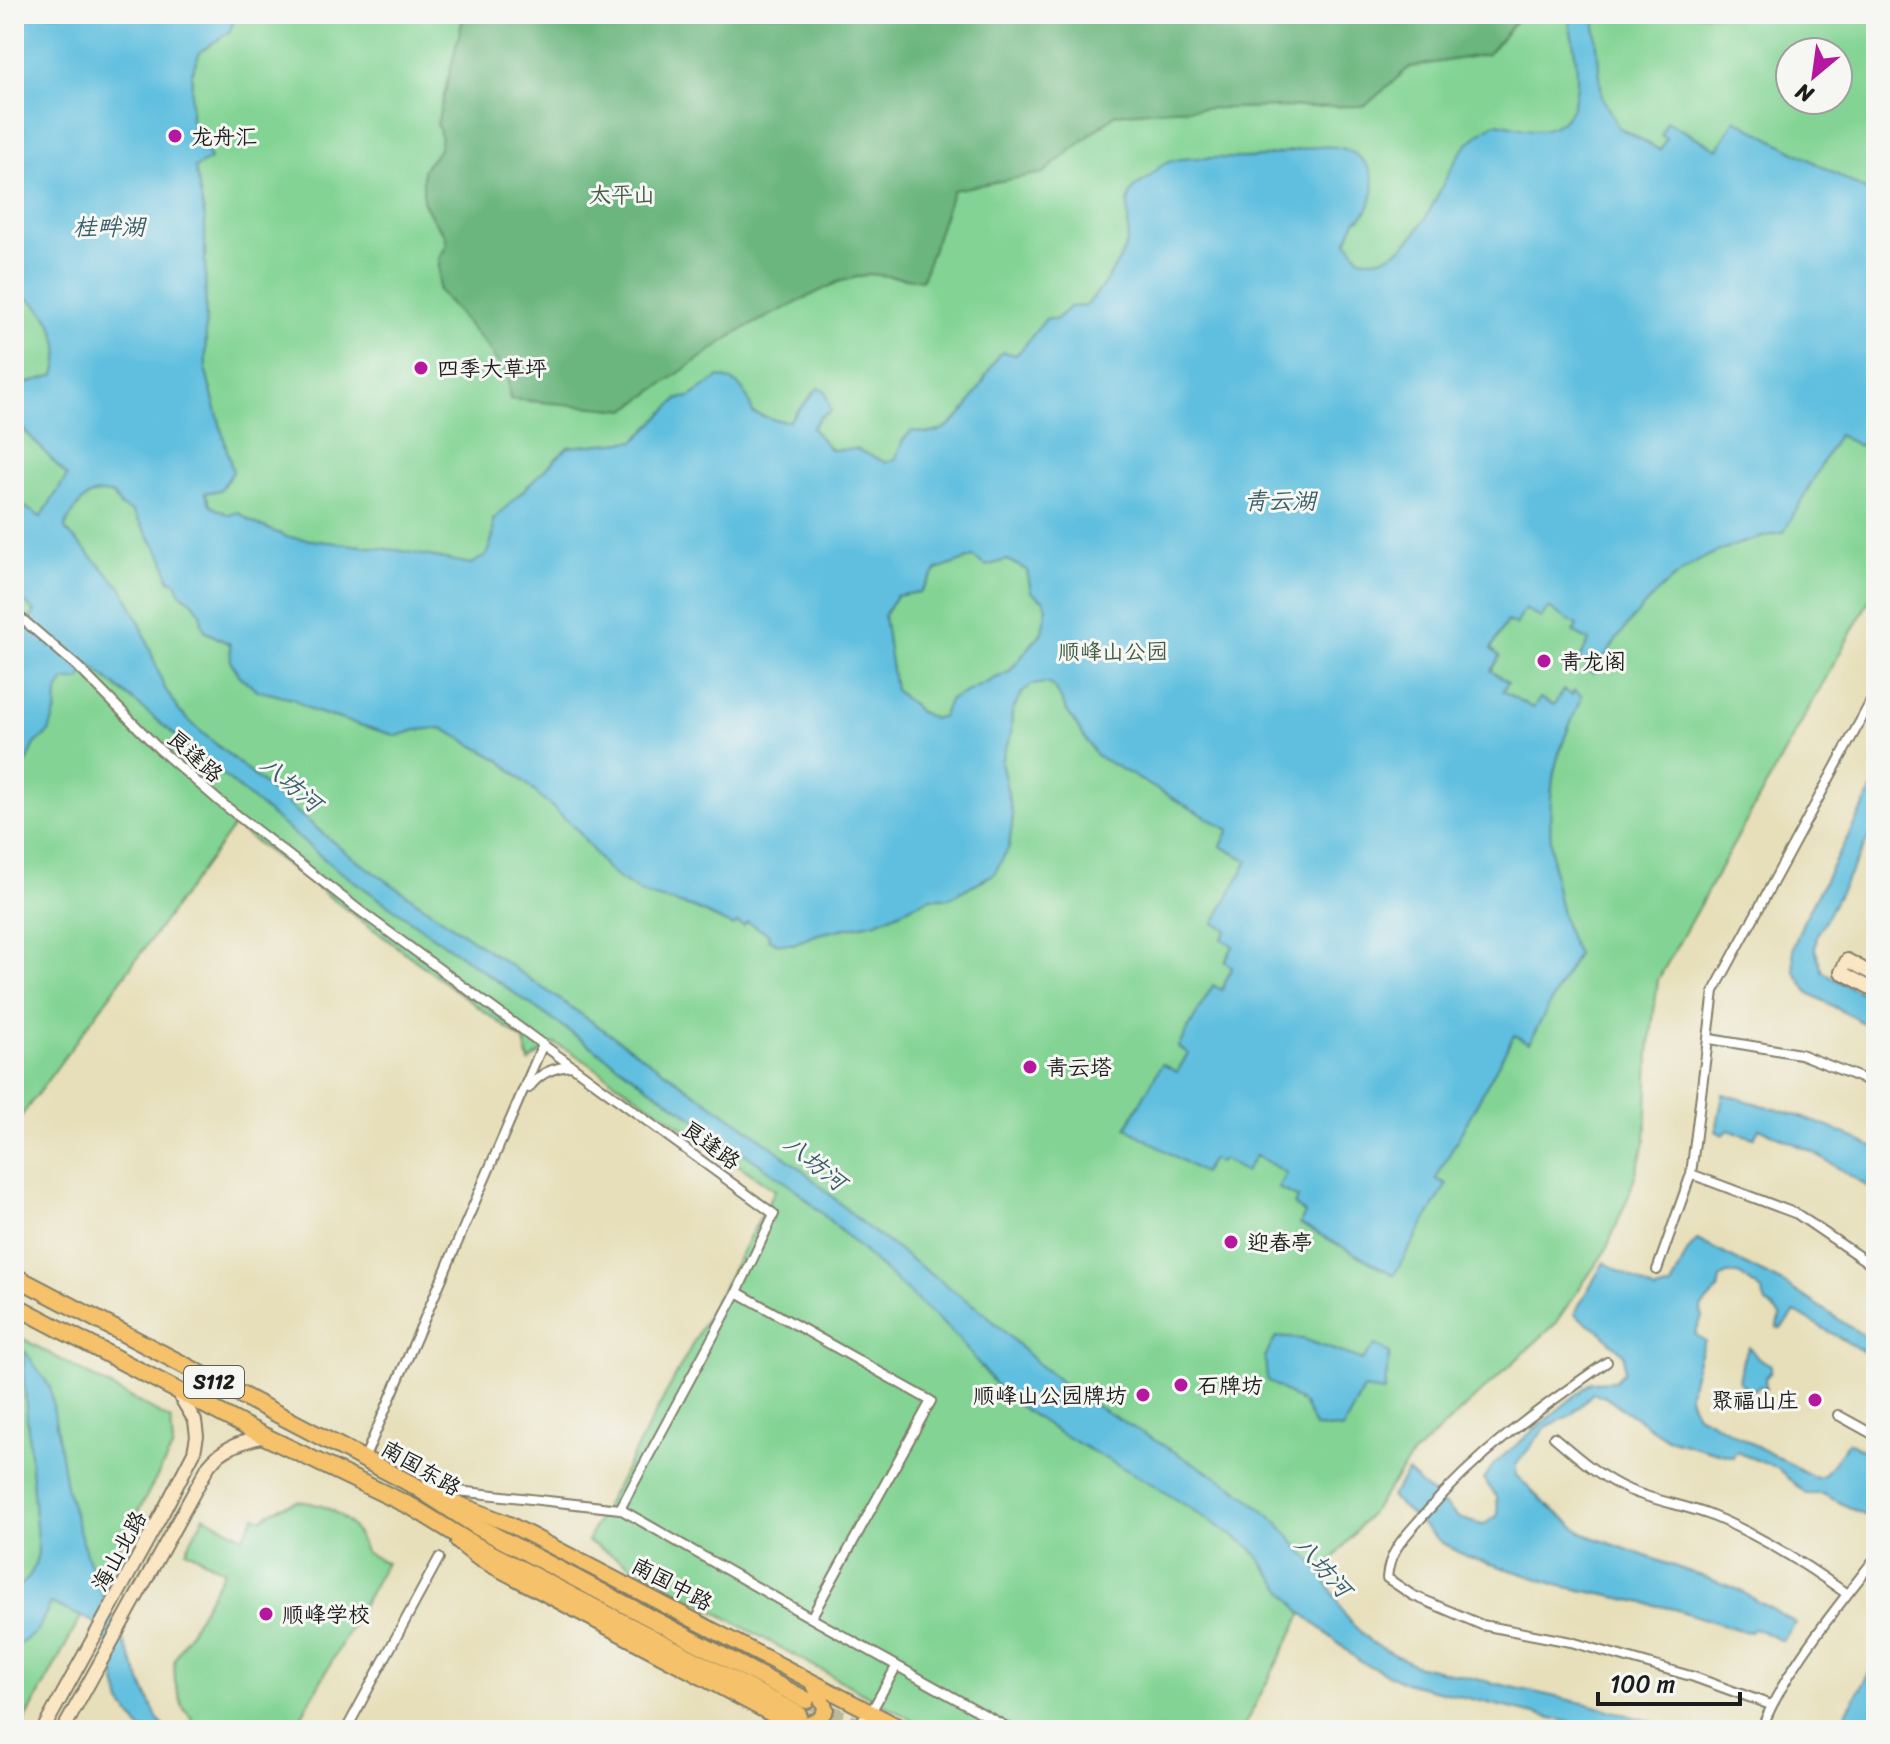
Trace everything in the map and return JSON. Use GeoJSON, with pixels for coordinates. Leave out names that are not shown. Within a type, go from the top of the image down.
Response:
{"type":"FeatureCollection","features":[{"type":"Feature","properties":{"kind":"highway","name":"南国东路"},"geometry":{"type":"LineString","coordinates":[[14,1276],[415,1486],[794,1719]]}},
{"type":"Feature","properties":{"kind":"highway","name":"南国东路"},"geometry":{"type":"LineString","coordinates":[[14,1305],[264,1436],[414,1508],[469,1542],[794,1719]]}},
{"type":"Feature","properties":{"kind":"main road","name":"南国中路"},"geometry":{"type":"LineString","coordinates":[[415,1486],[509,1524],[905,1730]]}},
{"type":"Feature","properties":{"kind":"main road","name":"S112"},"geometry":{"type":"LineString","coordinates":[[414,1508],[478,1558],[761,1709],[794,1719]]}},
{"type":"Feature","properties":{"kind":"main road"},"geometry":{"type":"LineString","coordinates":[[794,1719],[802,1725],[819,1720],[826,1709],[813,1683]]}},
{"type":"Feature","properties":{"kind":"street","name":"良逢路"},"geometry":{"type":"LineString","coordinates":[[14,612],[78,667],[159,749],[219,801],[359,910],[774,1214],[737,1292]]}},
{"type":"Feature","properties":{"kind":"street"},"geometry":{"type":"LineString","coordinates":[[1657,1270],[1691,1174],[1714,991],[1876,692]]}},
{"type":"Feature","properties":{"kind":"street"},"geometry":{"type":"LineString","coordinates":[[1876,976],[1847,960],[1841,972],[1876,991]]}},
{"type":"Feature","properties":{"kind":"street"},"geometry":{"type":"LineString","coordinates":[[1710,1039],[1800,1054],[1876,1084]]}},
{"type":"Feature","properties":{"kind":"street"},"geometry":{"type":"LineString","coordinates":[[364,1461],[543,1044]]}},
{"type":"Feature","properties":{"kind":"street"},"geometry":{"type":"LineString","coordinates":[[521,1100],[536,1078],[559,1067],[573,1066]]}},
{"type":"Feature","properties":{"kind":"street"},"geometry":{"type":"LineString","coordinates":[[1691,1174],[1797,1214],[1876,1268]]}},
{"type":"Feature","properties":{"kind":"street"},"geometry":{"type":"LineString","coordinates":[[620,1509],[737,1292],[931,1401],[811,1618]]}},
{"type":"Feature","properties":{"kind":"street"},"geometry":{"type":"LineString","coordinates":[[1607,1362],[1487,1449],[1441,1494],[1396,1546],[1388,1564],[1387,1578],[1412,1595],[1482,1625],[1601,1651],[1694,1677],[1771,1705]]}},
{"type":"Feature","properties":{"kind":"street","name":"海山北路"},"geometry":{"type":"LineString","coordinates":[[43,1730],[194,1452],[197,1436],[195,1421],[175,1388]]}},
{"type":"Feature","properties":{"kind":"street"},"geometry":{"type":"LineString","coordinates":[[1838,1415],[1876,1436]]}},
{"type":"Feature","properties":{"kind":"street","name":"海山北路"},"geometry":{"type":"LineString","coordinates":[[63,1730],[209,1465],[227,1449],[264,1436]]}},
{"type":"Feature","properties":{"kind":"street"},"geometry":{"type":"LineString","coordinates":[[1554,1437],[1584,1463],[1627,1489],[1709,1515],[1749,1532],[1796,1558],[1847,1594]]}},
{"type":"Feature","properties":{"kind":"street"},"geometry":{"type":"LineString","coordinates":[[415,1486],[620,1509],[1012,1730]]}},
{"type":"Feature","properties":{"kind":"street"},"geometry":{"type":"LineString","coordinates":[[1761,1730],[1771,1705],[1876,1557]]}},
{"type":"Feature","properties":{"kind":"street"},"geometry":{"type":"LineString","coordinates":[[346,1730],[439,1558]]}},
{"type":"Feature","properties":{"kind":"street"},"geometry":{"type":"LineString","coordinates":[[856,1730],[871,1712],[896,1667]]}},
{"type":"Feature","properties":{"kind":"street"},"geometry":{"type":"LineString","coordinates":[[867,1730],[871,1712]]}},
{"type":"Feature","properties":{"kind":"green space","name":"顺峰山公园"},"geometry":{"type":"Polygon","coordinates":[[[14,14],[1876,14],[1876,588],[1658,980],[1649,1051],[1646,1139],[1629,1195],[1606,1250],[1554,1325],[1412,1456],[1327,1567],[1242,1730],[930,1730],[587,1541],[775,1190],[570,1051],[553,1043],[529,1062],[524,1041],[234,826],[14,1126],[14,601],[18,595],[14,592],[14,14]]]}},
{"type":"Feature","properties":{"kind":"green space","name":"太平山"},"geometry":{"type":"Polygon","coordinates":[[[464,14],[1522,14],[1488,54],[1410,67],[1365,106],[1172,109],[1116,114],[1043,173],[953,190],[922,280],[869,274],[838,282],[739,331],[626,410],[510,399],[507,376],[488,348],[439,291],[439,258],[447,245],[445,234],[423,201],[423,169],[440,144],[437,124],[464,14]]]}},
{"type":"Feature","properties":{"kind":"green space"},"geometry":{"type":"Polygon","coordinates":[[[14,1334],[171,1420],[173,1447],[20,1730],[14,1730],[14,1334]]]}},
{"type":"Feature","properties":{"kind":"green space"},"geometry":{"type":"Polygon","coordinates":[[[297,1501],[321,1506],[340,1515],[355,1531],[365,1552],[386,1563],[294,1730],[201,1730],[183,1708],[175,1682],[174,1660],[224,1571],[186,1550],[204,1516],[243,1537],[255,1516],[262,1519],[274,1510],[297,1501]]]}},
{"type":"Feature","properties":{"kind":"water","name":"青云湖"},"geometry":{"type":"Polygon","coordinates":[[[14,14],[236,14],[230,31],[200,52],[192,73],[191,120],[210,159],[195,168],[205,219],[206,372],[233,472],[220,490],[205,493],[211,506],[229,515],[238,512],[252,522],[287,537],[403,551],[471,564],[487,555],[493,535],[493,520],[568,447],[635,441],[678,399],[690,397],[719,377],[733,381],[742,389],[753,413],[775,420],[789,421],[818,388],[825,390],[831,411],[820,417],[812,428],[831,450],[856,449],[885,462],[895,460],[903,440],[911,431],[928,433],[942,429],[963,413],[999,354],[1016,355],[1047,318],[1056,320],[1069,307],[1086,306],[1109,277],[1126,245],[1131,193],[1161,166],[1173,161],[1261,157],[1319,147],[1346,150],[1358,156],[1368,167],[1374,185],[1369,207],[1356,220],[1347,241],[1360,258],[1379,258],[1395,252],[1409,241],[1420,226],[1460,154],[1479,134],[1496,123],[1534,130],[1552,127],[1565,118],[1576,90],[1577,73],[1569,23],[1574,14],[1594,14],[1602,97],[1618,127],[1660,150],[1666,138],[1661,135],[1667,122],[1718,149],[1735,119],[1876,196],[1876,428],[1860,446],[1838,435],[1784,532],[1717,552],[1666,584],[1626,627],[1594,674],[1587,670],[1589,665],[1579,660],[1589,641],[1573,632],[1577,625],[1548,608],[1541,618],[1525,609],[1516,625],[1507,621],[1491,649],[1500,656],[1491,671],[1508,682],[1503,691],[1533,708],[1540,698],[1554,705],[1563,690],[1582,696],[1555,768],[1550,821],[1557,892],[1577,954],[1529,1043],[1514,1035],[1436,1179],[1447,1184],[1394,1275],[1300,1224],[1305,1213],[1294,1205],[1298,1198],[1278,1188],[1286,1173],[1256,1155],[1245,1172],[1223,1159],[1219,1163],[1212,1159],[1203,1173],[1126,1128],[1162,1064],[1177,1072],[1188,1053],[1178,1047],[1213,985],[1222,990],[1232,967],[1225,962],[1233,946],[1222,939],[1227,930],[1214,923],[1248,861],[1221,846],[1229,830],[1096,755],[1055,688],[1047,683],[1032,685],[1022,693],[1012,712],[1011,734],[1001,761],[1013,817],[1009,847],[994,874],[949,898],[930,898],[877,922],[818,934],[793,944],[776,943],[768,939],[769,934],[747,922],[744,926],[737,923],[733,926],[694,908],[644,894],[619,879],[606,868],[578,831],[500,760],[442,728],[417,730],[397,736],[313,711],[293,699],[256,690],[239,675],[231,662],[230,644],[206,632],[201,613],[192,601],[180,593],[177,583],[169,580],[164,559],[132,511],[121,507],[113,495],[100,493],[85,498],[65,529],[122,588],[140,623],[164,687],[179,711],[199,730],[345,852],[754,1133],[807,1174],[864,1225],[987,1315],[1038,1364],[1076,1394],[1236,1488],[1277,1522],[1321,1572],[1348,1620],[1372,1643],[1415,1665],[1587,1704],[1681,1730],[1602,1730],[1408,1684],[1359,1661],[1299,1610],[1250,1547],[1157,1487],[1056,1431],[1006,1397],[956,1336],[794,1188],[335,868],[88,663],[80,680],[65,680],[57,692],[56,710],[49,732],[35,744],[14,790],[14,638],[35,612],[14,592],[14,500],[41,517],[67,476],[14,419],[14,387],[55,375],[58,349],[52,325],[45,315],[37,306],[14,292],[14,14]],[[973,557],[937,570],[920,592],[896,596],[884,616],[895,690],[920,712],[934,719],[943,716],[949,700],[1009,672],[1042,632],[1047,607],[1031,592],[1027,570],[1007,560],[986,566],[973,557]]]}},
{"type":"Feature","properties":{"kind":"water"},"geometry":{"type":"Polygon","coordinates":[[[1876,783],[1876,825],[1817,935],[1815,949],[1823,972],[1876,1001],[1876,1030],[1809,993],[1794,971],[1793,948],[1803,922],[1876,783]]]}},
{"type":"Feature","properties":{"kind":"water"},"geometry":{"type":"Polygon","coordinates":[[[1723,1094],[1820,1124],[1876,1149],[1876,1192],[1813,1152],[1759,1128],[1754,1138],[1729,1130],[1723,1135],[1716,1131],[1723,1094]]]}},
{"type":"Feature","properties":{"kind":"water"},"geometry":{"type":"Polygon","coordinates":[[[1697,1240],[1785,1284],[1876,1344],[1876,1359],[1795,1312],[1781,1329],[1777,1328],[1781,1316],[1766,1303],[1762,1291],[1739,1274],[1726,1274],[1720,1279],[1718,1290],[1701,1308],[1702,1317],[1695,1334],[1705,1341],[1689,1395],[1697,1414],[1816,1478],[1824,1476],[1848,1442],[1876,1457],[1876,1510],[1870,1518],[1823,1494],[1806,1494],[1777,1468],[1736,1452],[1733,1457],[1667,1439],[1605,1397],[1593,1393],[1571,1415],[1546,1427],[1516,1465],[1516,1475],[1542,1501],[1584,1534],[1735,1588],[1796,1623],[1782,1641],[1754,1628],[1750,1632],[1743,1631],[1674,1609],[1561,1586],[1466,1556],[1442,1543],[1391,1497],[1407,1472],[1459,1518],[1483,1525],[1498,1515],[1497,1497],[1483,1479],[1495,1463],[1591,1382],[1615,1381],[1624,1371],[1624,1355],[1602,1333],[1574,1314],[1604,1262],[1655,1291],[1671,1287],[1688,1250],[1697,1240]]]}},
{"type":"Feature","properties":{"kind":"water"},"geometry":{"type":"Polygon","coordinates":[[[1276,1337],[1303,1339],[1363,1360],[1375,1345],[1390,1353],[1384,1392],[1363,1389],[1343,1429],[1315,1427],[1304,1404],[1267,1380],[1265,1357],[1276,1337]]]}},
{"type":"Feature","properties":{"kind":"water"},"geometry":{"type":"Polygon","coordinates":[[[1749,1347],[1757,1357],[1771,1365],[1771,1372],[1765,1378],[1766,1388],[1759,1386],[1751,1393],[1739,1381],[1749,1347]]]}},
{"type":"Feature","properties":{"kind":"water"},"geometry":{"type":"Polygon","coordinates":[[[25,1351],[50,1387],[66,1486],[88,1560],[158,1720],[168,1730],[141,1730],[121,1703],[107,1644],[98,1624],[51,1603],[37,1631],[14,1649],[14,1616],[17,1608],[14,1607],[14,1588],[30,1574],[38,1553],[23,1369],[25,1351]]]}},
{"type":"Feature","properties":{"kind":"water"},"geometry":{"type":"Polygon","coordinates":[[[1876,1661],[1876,1710],[1866,1730],[1836,1730],[1876,1661]]]}},
{"type":"Feature","properties":{"kind":"tunnel"},"geometry":{"type":"LineString","coordinates":[[806,1700],[866,1730]]}},
{"type":"Feature","properties":{"kind":"tunnel"},"geometry":{"type":"LineString","coordinates":[[803,1717],[828,1730]]}},
{"type":"Feature","properties":{"kind":"place","name":"龙舟汇"},"geometry":{"type":"Point","coordinates":[175,136]}},
{"type":"Feature","properties":{"kind":"place","name":"四季大草坪"},"geometry":{"type":"Point","coordinates":[421,368]}},
{"type":"Feature","properties":{"kind":"place","name":"青龙阁"},"geometry":{"type":"Point","coordinates":[1544,661]}},
{"type":"Feature","properties":{"kind":"place","name":"青云塔"},"geometry":{"type":"Point","coordinates":[1030,1067]}},
{"type":"Feature","properties":{"kind":"place","name":"迎春亭"},"geometry":{"type":"Point","coordinates":[1231,1242]}},
{"type":"Feature","properties":{"kind":"place","name":"石牌坊"},"geometry":{"type":"Point","coordinates":[1181,1385]}},
{"type":"Feature","properties":{"kind":"place","name":"顺峰山公园牌坊"},"geometry":{"type":"Point","coordinates":[1143,1395]}},
{"type":"Feature","properties":{"kind":"place","name":"聚福山庄"},"geometry":{"type":"Point","coordinates":[1815,1400]}},
{"type":"Feature","properties":{"kind":"place","name":"顺峰学校"},"geometry":{"type":"Point","coordinates":[266,1614]}},
{"type":"Feature","properties":{"kind":"water label","name":"桂畔湖"},"geometry":{"type":"Point","coordinates":[109,227]}},
{"type":"Feature","properties":{"kind":"water label","name":"八坊河"},"geometry":{"type":"Point","coordinates":[291,784]}},
{"type":"Feature","properties":{"kind":"water label","name":"八坊河"},"geometry":{"type":"Point","coordinates":[815,1163]}},
{"type":"Feature","properties":{"kind":"water label","name":"八坊河"},"geometry":{"type":"Point","coordinates":[1323,1567]}}]}
